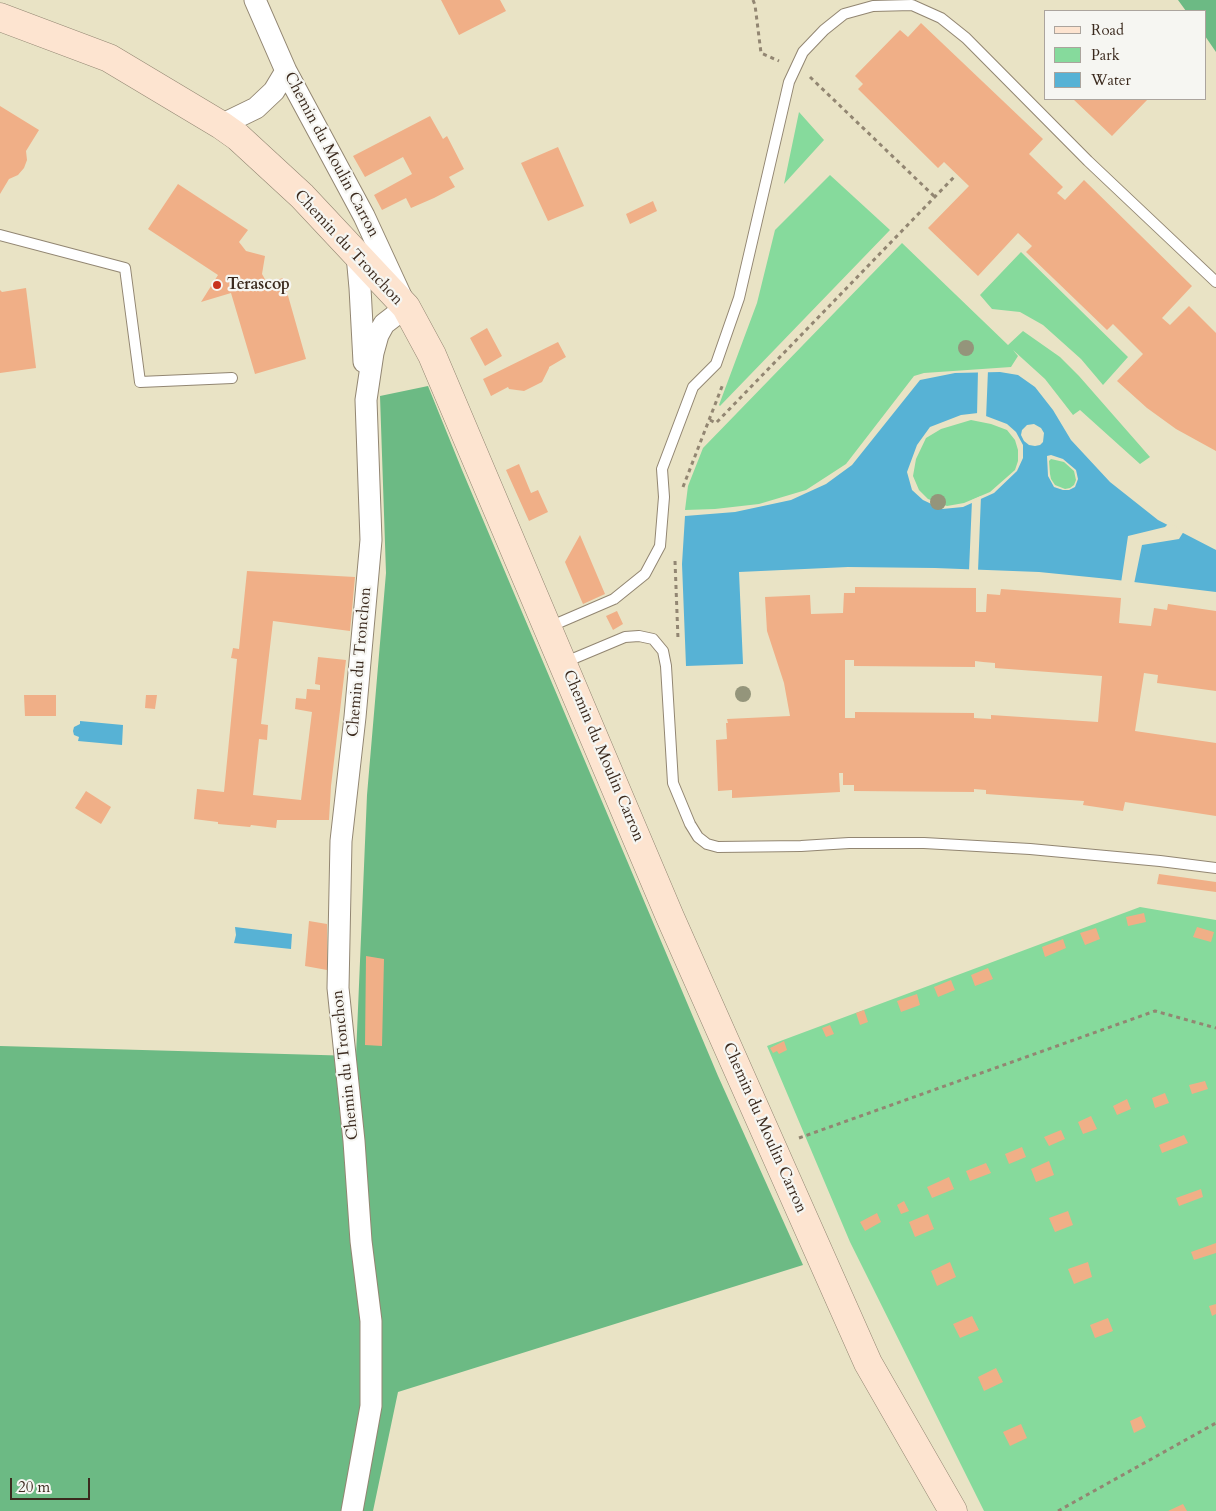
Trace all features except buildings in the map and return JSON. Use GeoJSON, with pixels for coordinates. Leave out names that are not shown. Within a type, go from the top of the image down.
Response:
{"type":"FeatureCollection","features":[{"type":"Feature","properties":{"kind":"street","name":"Chemin du Moulin Carron"},"geometry":{"type":"LineString","coordinates":[[255,0],[286,72],[364,216],[406,307],[432,355],[670,916],[868,1363],[953,1511]]}},
{"type":"Feature","properties":{"kind":"street","name":"Chemin du Tronchon"},"geometry":{"type":"LineString","coordinates":[[7,22],[109,58],[238,137],[302,196],[406,307],[384,324],[378,335],[373,353],[366,400],[371,540],[342,840],[338,979],[354,1141],[361,1241],[371,1321],[371,1406],[352,1511]]}},
{"type":"Feature","properties":{"kind":"street"},"geometry":{"type":"LineString","coordinates":[[221,125],[256,108],[274,91],[286,72]]}},
{"type":"Feature","properties":{"kind":"street"},"geometry":{"type":"LineString","coordinates":[[357,255],[366,400]]}},
{"type":"Feature","properties":{"kind":"lane"},"geometry":{"type":"LineString","coordinates":[[548,627],[614,599],[645,574],[660,546],[664,497],[662,469],[693,387],[716,364],[739,298],[789,82],[803,52],[824,30],[844,14],[874,6],[912,5],[941,18],[966,38],[1088,161],[1216,282]]}},
{"type":"Feature","properties":{"kind":"lane"},"geometry":{"type":"LineString","coordinates":[[0,234],[125,268],[140,382],[232,378]]}},
{"type":"Feature","properties":{"kind":"lane"},"geometry":{"type":"LineString","coordinates":[[564,663],[625,637],[639,636],[653,639],[663,651],[666,666],[673,783],[690,824],[698,836],[707,844],[718,847],[801,846],[849,843],[1030,848],[1216,868]]}},
{"type":"Feature","properties":{"kind":"path"},"geometry":{"type":"LineString","coordinates":[[753,0],[761,53],[786,65]]}},
{"type":"Feature","properties":{"kind":"path"},"geometry":{"type":"LineString","coordinates":[[805,83],[807,75],[813,69]]}},
{"type":"Feature","properties":{"kind":"path"},"geometry":{"type":"LineString","coordinates":[[807,75],[935,197]]}},
{"type":"Feature","properties":{"kind":"path"},"geometry":{"type":"LineString","coordinates":[[710,420],[716,423],[956,175]]}},
{"type":"Feature","properties":{"kind":"path"},"geometry":{"type":"LineString","coordinates":[[682,488],[723,384]]}},
{"type":"Feature","properties":{"kind":"path"},"geometry":{"type":"LineString","coordinates":[[675,559],[678,646]]}},
{"type":"Feature","properties":{"kind":"path"},"geometry":{"type":"LineString","coordinates":[[773,1148],[1155,1011],[1216,1028]]}},
{"type":"Feature","properties":{"kind":"path"},"geometry":{"type":"LineString","coordinates":[[1058,1511],[1216,1423]]}},
{"type":"Feature","properties":{"kind":"green space"},"geometry":{"type":"Polygon","coordinates":[[[1178,0],[1216,0],[1216,52],[1206,37],[1206,10],[1185,10],[1178,0]]]}},
{"type":"Feature","properties":{"kind":"green space"},"geometry":{"type":"Polygon","coordinates":[[[799,112],[824,140],[784,184],[799,112]]]}},
{"type":"Feature","properties":{"kind":"green space"},"geometry":{"type":"Polygon","coordinates":[[[830,175],[890,230],[720,406],[757,303],[775,230],[830,175]]]}},
{"type":"Feature","properties":{"kind":"green space"},"geometry":{"type":"Polygon","coordinates":[[[902,243],[1008,345],[1023,331],[1060,357],[1150,457],[1140,464],[1080,410],[1073,415],[1045,379],[1013,350],[1018,356],[1011,367],[924,373],[914,376],[846,464],[806,490],[759,504],[685,510],[688,486],[703,448],[902,243]]]}},
{"type":"Feature","properties":{"kind":"green space"},"geometry":{"type":"Polygon","coordinates":[[[1021,252],[1128,357],[1103,385],[1081,359],[1043,325],[1020,312],[992,309],[980,295],[1021,252]]]}},
{"type":"Feature","properties":{"kind":"green space"},"geometry":{"type":"Polygon","coordinates":[[[428,386],[718,1076],[803,1265],[398,1392],[373,1511],[0,1511],[0,1046],[356,1056],[367,795],[386,573],[380,396],[428,386]]]}},
{"type":"Feature","properties":{"kind":"green space"},"geometry":{"type":"Polygon","coordinates":[[[971,420],[1007,430],[1015,440],[1018,450],[1018,461],[1015,470],[990,492],[964,503],[947,506],[928,499],[919,490],[913,476],[916,459],[926,438],[941,429],[971,420]]]}},
{"type":"Feature","properties":{"kind":"green space"},"geometry":{"type":"Polygon","coordinates":[[[1051,459],[1064,462],[1074,471],[1076,480],[1074,485],[1065,489],[1055,485],[1050,474],[1049,461],[1051,459]]]}},
{"type":"Feature","properties":{"kind":"green space"},"geometry":{"type":"Polygon","coordinates":[[[1140,907],[1216,920],[1216,1511],[984,1511],[850,1242],[767,1046],[1140,907]]]}},
{"type":"Feature","properties":{"kind":"water"},"geometry":{"type":"Polygon","coordinates":[[[1000,372],[1018,375],[1035,387],[1053,410],[1071,440],[1110,482],[1158,520],[1216,550],[1216,592],[1039,572],[848,567],[739,572],[743,664],[686,666],[682,564],[685,516],[735,512],[791,500],[826,484],[852,465],[920,380],[955,373],[1000,372]],[[978,413],[961,415],[930,427],[917,445],[907,472],[912,490],[923,500],[942,509],[963,507],[994,493],[1017,471],[1023,458],[1023,445],[1016,432],[1007,424],[978,413]],[[1034,424],[1027,425],[1022,430],[1021,435],[1029,445],[1035,446],[1043,442],[1044,433],[1041,428],[1034,424]],[[1051,455],[1047,456],[1048,476],[1054,487],[1069,490],[1075,487],[1078,479],[1076,470],[1063,459],[1051,455]]]}},
{"type":"Feature","properties":{"kind":"water"},"geometry":{"type":"Polygon","coordinates":[[[80,721],[123,725],[122,745],[78,741],[79,737],[74,735],[73,731],[74,727],[80,724],[80,721]]]}},
{"type":"Feature","properties":{"kind":"water"},"geometry":{"type":"Polygon","coordinates":[[[235,927],[292,934],[291,949],[234,943],[235,927]]]}},
{"type":"Feature","properties":{"kind":"pier"},"geometry":{"type":"Polygon","coordinates":[[[978,370],[988,370],[986,419],[977,416],[978,370]]]}},
{"type":"Feature","properties":{"kind":"pier"},"geometry":{"type":"Polygon","coordinates":[[[981,496],[978,571],[969,571],[972,500],[981,496]]]}},
{"type":"Feature","properties":{"kind":"pier"},"geometry":{"type":"Polygon","coordinates":[[[1169,523],[1184,531],[1179,539],[1142,545],[1134,584],[1121,583],[1128,536],[1165,527],[1169,523]]]}},
{"type":"Feature","properties":{"kind":"place","name":"Terascop"},"geometry":{"type":"Point","coordinates":[217,285]}}]}
